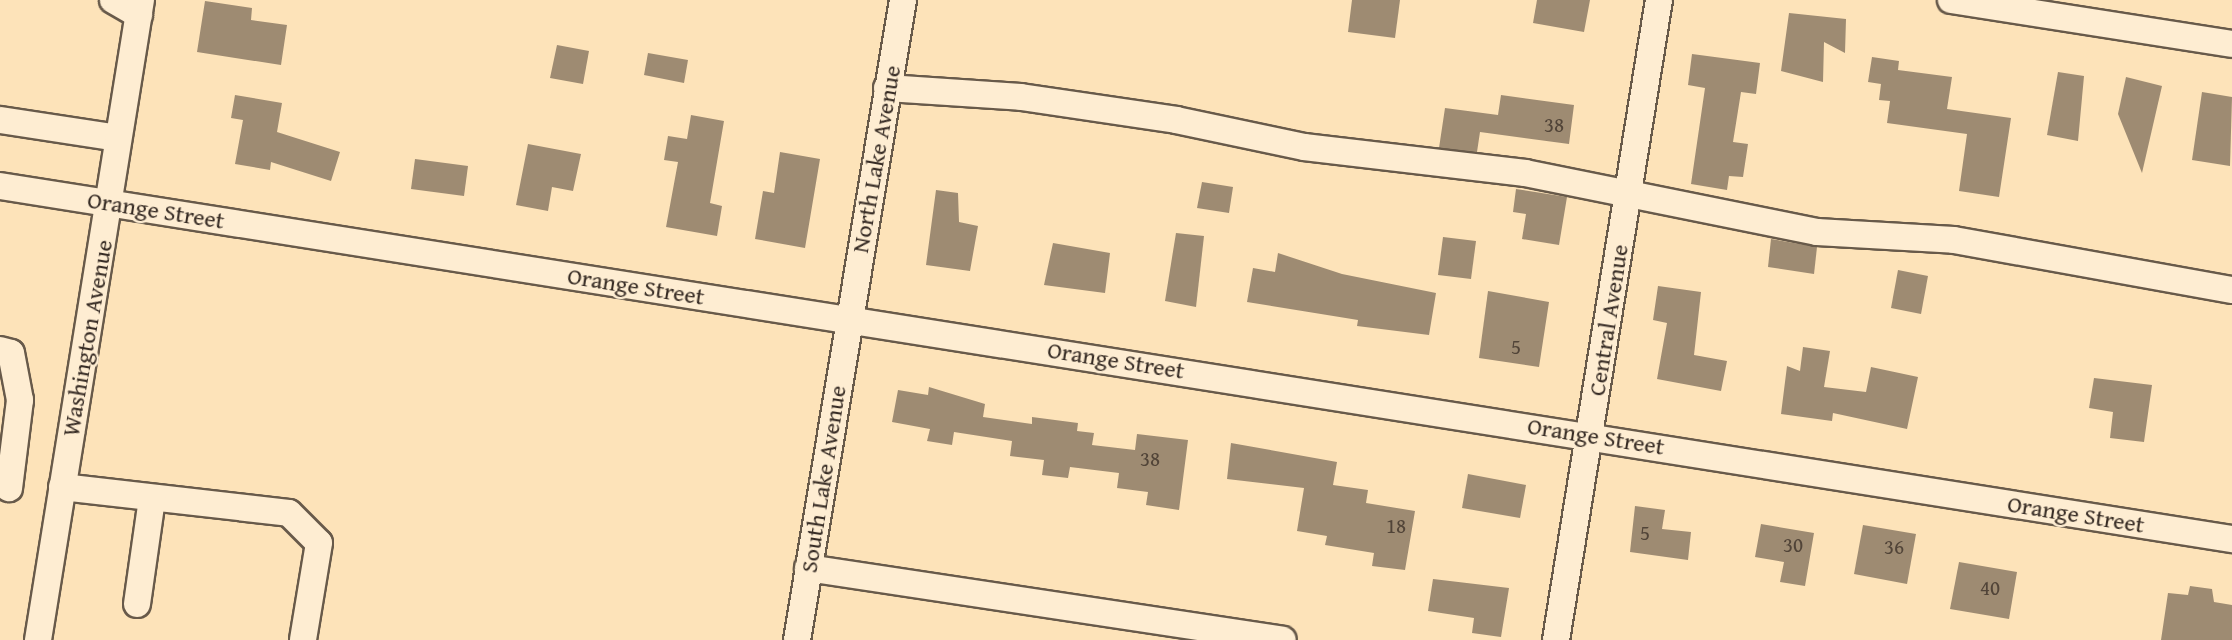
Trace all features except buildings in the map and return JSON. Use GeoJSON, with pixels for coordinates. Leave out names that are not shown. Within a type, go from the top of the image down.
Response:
{"type":"FeatureCollection","features":[{"type":"Feature","properties":{"kind":"street"},"geometry":{"type":"LineString","coordinates":[[113,0],[140,8]]}},
{"type":"Feature","properties":{"kind":"street","name":"North Lake Avenue"},"geometry":{"type":"LineString","coordinates":[[849,318],[903,0]]}},
{"type":"Feature","properties":{"kind":"street","name":"Central Avenue"},"geometry":{"type":"LineString","coordinates":[[1556,640],[1659,0]]}},
{"type":"Feature","properties":{"kind":"street"},"geometry":{"type":"LineString","coordinates":[[1951,0],[2232,44]]}},
{"type":"Feature","properties":{"kind":"street","name":"Washington Avenue"},"geometry":{"type":"LineString","coordinates":[[38,640],[140,8]]}},
{"type":"Feature","properties":{"kind":"street"},"geometry":{"type":"LineString","coordinates":[[888,88],[1021,97],[1176,120],[1304,147],[1525,172],[1817,232],[1954,240],[2232,290]]}},
{"type":"Feature","properties":{"kind":"street"},"geometry":{"type":"LineString","coordinates":[[0,120],[118,138]]}},
{"type":"Feature","properties":{"kind":"street","name":"Orange Street"},"geometry":{"type":"LineString","coordinates":[[0,186],[1590,435],[2232,539]]}},
{"type":"Feature","properties":{"kind":"street","name":"South Lake Avenue"},"geometry":{"type":"LineString","coordinates":[[797,640],[849,318]]}},
{"type":"Feature","properties":{"kind":"street"},"geometry":{"type":"LineString","coordinates":[[0,350],[11,353],[20,400],[9,488]]}},
{"type":"Feature","properties":{"kind":"street"},"geometry":{"type":"LineString","coordinates":[[62,487],[289,513],[319,543],[303,640]]}},
{"type":"Feature","properties":{"kind":"street"},"geometry":{"type":"LineString","coordinates":[[137,604],[152,498]]}},
{"type":"Feature","properties":{"kind":"street"},"geometry":{"type":"LineString","coordinates":[[808,568],[1283,640]]}}]}
